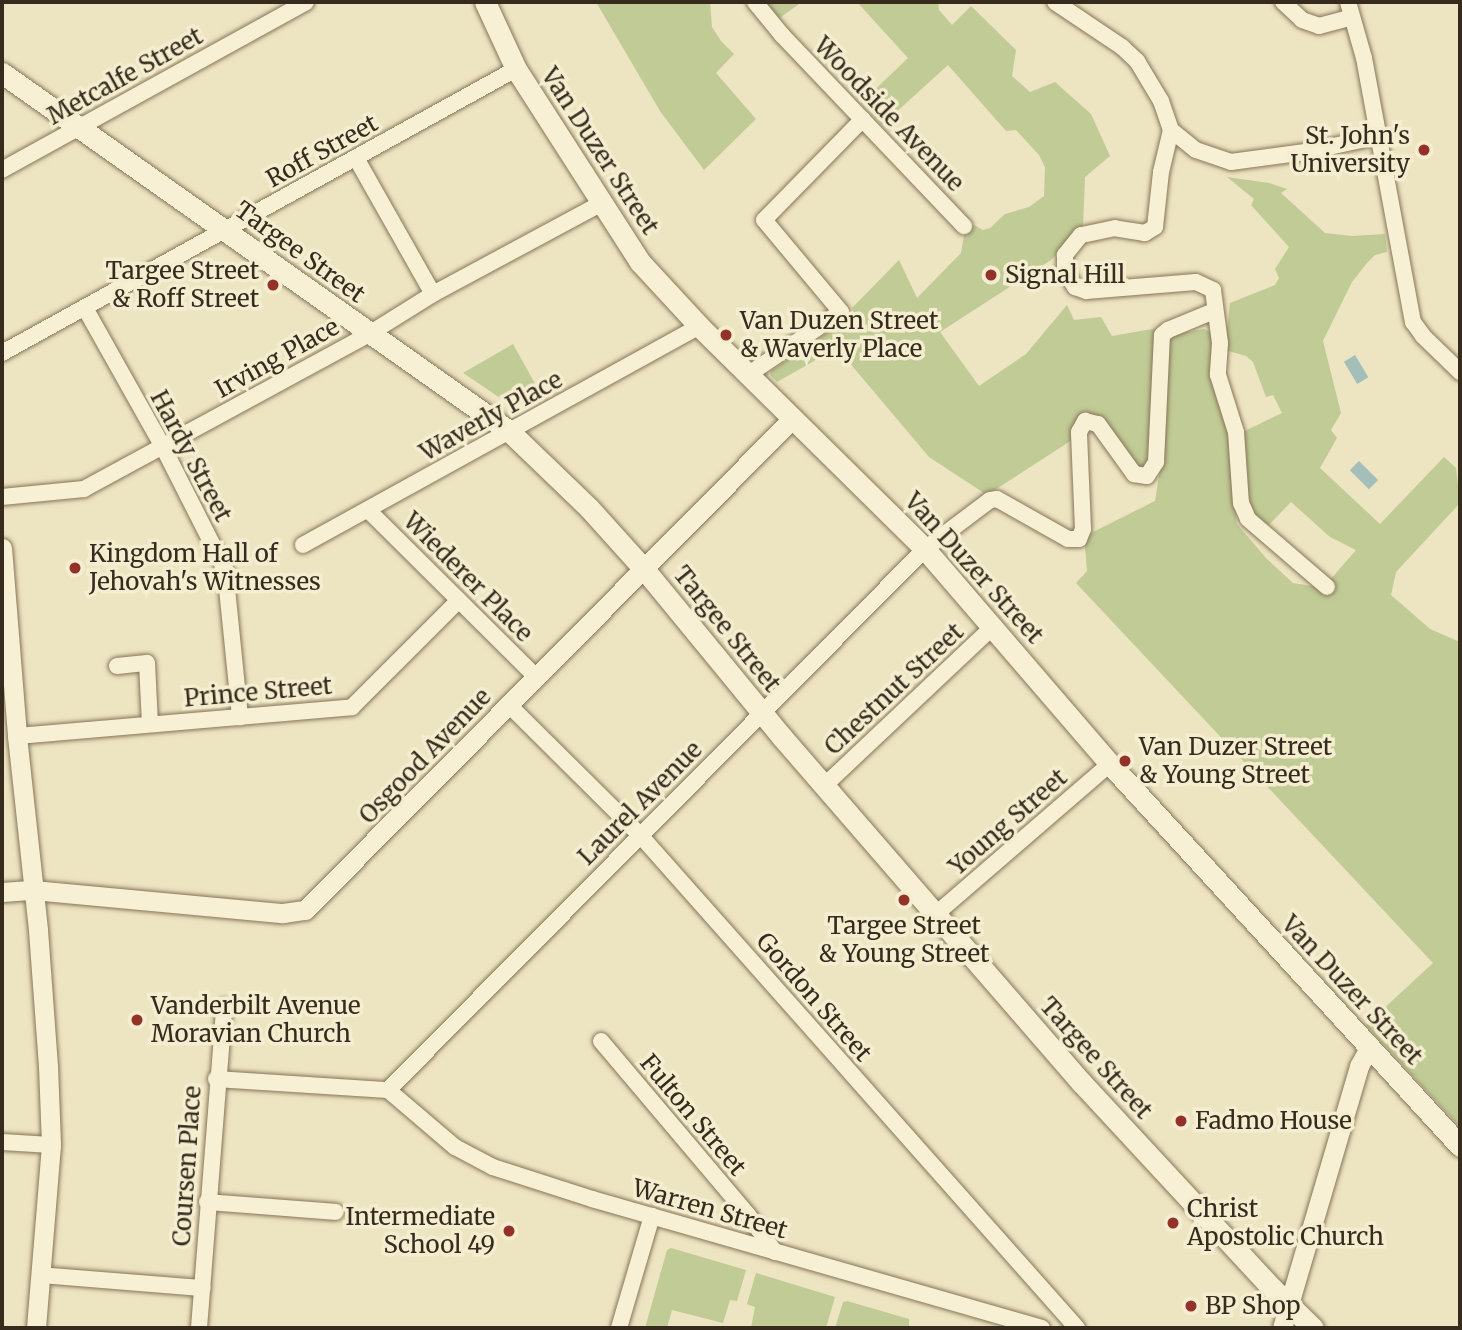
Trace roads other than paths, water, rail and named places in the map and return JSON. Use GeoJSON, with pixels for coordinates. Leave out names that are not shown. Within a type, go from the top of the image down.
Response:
{"type":"FeatureCollection","features":[{"type":"Feature","properties":{"kind":"main road","name":"Van Duzer Street"},"geometry":{"type":"LineString","coordinates":[[485,2],[516,69],[600,204],[640,262],[699,326],[925,548],[1110,764],[1460,1146]]}},
{"type":"Feature","properties":{"kind":"main road","name":"Targee Street"},"geometry":{"type":"LineString","coordinates":[[2,73],[509,431],[589,508],[644,569],[762,713],[1081,1082],[1314,1328]]}},
{"type":"Feature","properties":{"kind":"street","name":"Metcalfe Street"},"geometry":{"type":"LineString","coordinates":[[2,170],[306,2]]}},
{"type":"Feature","properties":{"kind":"street","name":"Woodside Avenue"},"geometry":{"type":"LineString","coordinates":[[755,2],[782,35],[964,226]]}},
{"type":"Feature","properties":{"kind":"street"},"geometry":{"type":"LineString","coordinates":[[1055,2],[1122,47],[1137,61],[1161,101],[1171,130],[1196,150],[1231,162],[1305,152],[1380,136]]}},
{"type":"Feature","properties":{"kind":"street"},"geometry":{"type":"LineString","coordinates":[[1283,2],[1302,20],[1319,26],[1350,10],[1380,136],[1413,322],[1423,336],[1460,372]]}},
{"type":"Feature","properties":{"kind":"street","name":"Roff Street"},"geometry":{"type":"LineString","coordinates":[[2,353],[516,69]]}},
{"type":"Feature","properties":{"kind":"street"},"geometry":{"type":"LineString","coordinates":[[749,374],[841,312],[764,220],[863,119]]}},
{"type":"Feature","properties":{"kind":"street"},"geometry":{"type":"LineString","coordinates":[[1171,130],[1161,172],[1155,227],[1145,233],[1115,228],[1080,235],[1065,256],[1065,271],[1074,287],[1086,291],[1161,283],[1203,284],[1213,290],[1220,343],[1218,376],[1236,432],[1241,503],[1248,519],[1327,587]]}},
{"type":"Feature","properties":{"kind":"street"},"geometry":{"type":"LineString","coordinates":[[356,158],[433,294]]}},
{"type":"Feature","properties":{"kind":"street","name":"Irving Place"},"geometry":{"type":"LineString","coordinates":[[2,497],[84,489],[369,334],[433,294],[600,204]]}},
{"type":"Feature","properties":{"kind":"street","name":"Hardy Street"},"geometry":{"type":"LineString","coordinates":[[85,308],[163,447],[225,569],[240,717]]}},
{"type":"Feature","properties":{"kind":"street","name":"Laurel Avenue"},"geometry":{"type":"LineString","coordinates":[[388,1090],[925,548],[990,500],[997,499],[1068,539],[1079,539],[1083,529],[1081,426],[1085,421],[1098,424],[1134,474],[1147,475],[1156,462],[1162,335],[1214,311]]}},
{"type":"Feature","properties":{"kind":"street","name":"Waverly Place"},"geometry":{"type":"LineString","coordinates":[[303,545],[699,326]]}},
{"type":"Feature","properties":{"kind":"street","name":"Osgood Avenue"},"geometry":{"type":"LineString","coordinates":[[2,892],[33,890],[283,913],[305,911],[793,418]]}},
{"type":"Feature","properties":{"kind":"street","name":"Wiederer Place"},"geometry":{"type":"LineString","coordinates":[[368,510],[537,677]]}},
{"type":"Feature","properties":{"kind":"street"},"geometry":{"type":"LineString","coordinates":[[2,548],[33,890],[51,1145],[36,1328]]}},
{"type":"Feature","properties":{"kind":"street","name":"Prince Street"},"geometry":{"type":"LineString","coordinates":[[17,736],[352,707],[459,600]]}},
{"type":"Feature","properties":{"kind":"street","name":"Chestnut Street"},"geometry":{"type":"LineString","coordinates":[[825,785],[994,626]]}},
{"type":"Feature","properties":{"kind":"street"},"geometry":{"type":"LineString","coordinates":[[117,666],[146,663],[150,724]]}},
{"type":"Feature","properties":{"kind":"street","name":"Gordon Street"},"geometry":{"type":"LineString","coordinates":[[509,705],[640,835],[1077,1328]]}},
{"type":"Feature","properties":{"kind":"street","name":"Young Street"},"geometry":{"type":"LineString","coordinates":[[936,914],[1110,764]]}},
{"type":"Feature","properties":{"kind":"street","name":"Coursen Place"},"geometry":{"type":"LineString","coordinates":[[199,1328],[216,1079],[224,1007]]}},
{"type":"Feature","properties":{"kind":"street","name":"Fulton Street"},"geometry":{"type":"LineString","coordinates":[[601,1041],[775,1252]]}},
{"type":"Feature","properties":{"kind":"street"},"geometry":{"type":"LineString","coordinates":[[1282,1328],[1359,1066],[1369,1048]]}},
{"type":"Feature","properties":{"kind":"street"},"geometry":{"type":"LineString","coordinates":[[216,1079],[388,1090]]}},
{"type":"Feature","properties":{"kind":"street","name":"Warren Street"},"geometry":{"type":"LineString","coordinates":[[388,1090],[438,1134],[492,1166],[652,1216],[1042,1328]]}},
{"type":"Feature","properties":{"kind":"street"},"geometry":{"type":"LineString","coordinates":[[2,1142],[51,1145]]}},
{"type":"Feature","properties":{"kind":"street"},"geometry":{"type":"LineString","coordinates":[[207,1202],[336,1212]]}},
{"type":"Feature","properties":{"kind":"street"},"geometry":{"type":"LineString","coordinates":[[619,1328],[652,1216]]}},
{"type":"Feature","properties":{"kind":"street"},"geometry":{"type":"LineString","coordinates":[[40,1275],[202,1288]]}},
{"type":"Feature","properties":{"kind":"water"},"geometry":{"type":"Polygon","coordinates":[[[1355,355],[1368,377],[1357,384],[1344,362],[1355,355]]]}},
{"type":"Feature","properties":{"kind":"water"},"geometry":{"type":"Polygon","coordinates":[[[1359,461],[1378,480],[1369,489],[1350,470],[1359,461]]]}},
{"type":"Feature","properties":{"kind":"place","name":"St. John's University"},"geometry":{"type":"Point","coordinates":[1424,150]}},
{"type":"Feature","properties":{"kind":"place","name":"Signal Hill"},"geometry":{"type":"Point","coordinates":[991,275]}},
{"type":"Feature","properties":{"kind":"place","name":"Targee Street & Roff Street"},"geometry":{"type":"Point","coordinates":[273,285]}},
{"type":"Feature","properties":{"kind":"place","name":"Van Duzen Street & Waverly Place"},"geometry":{"type":"Point","coordinates":[726,335]}},
{"type":"Feature","properties":{"kind":"place","name":"Kingdom Hall of Jehovah's Witnesses"},"geometry":{"type":"Point","coordinates":[75,568]}},
{"type":"Feature","properties":{"kind":"place","name":"Van Duzer Street & Young Street"},"geometry":{"type":"Point","coordinates":[1125,761]}},
{"type":"Feature","properties":{"kind":"place","name":"Targee Street & Young Street"},"geometry":{"type":"Point","coordinates":[904,900]}},
{"type":"Feature","properties":{"kind":"place","name":"Vanderbilt Avenue Moravian Church"},"geometry":{"type":"Point","coordinates":[137,1020]}},
{"type":"Feature","properties":{"kind":"place","name":"Fadmo House"},"geometry":{"type":"Point","coordinates":[1181,1121]}},
{"type":"Feature","properties":{"kind":"place","name":"Christ Apostolic Church"},"geometry":{"type":"Point","coordinates":[1173,1223]}},
{"type":"Feature","properties":{"kind":"place","name":"Intermediate School 49"},"geometry":{"type":"Point","coordinates":[509,1231]}},
{"type":"Feature","properties":{"kind":"place","name":"BP Shop"},"geometry":{"type":"Point","coordinates":[1191,1306]}}]}
